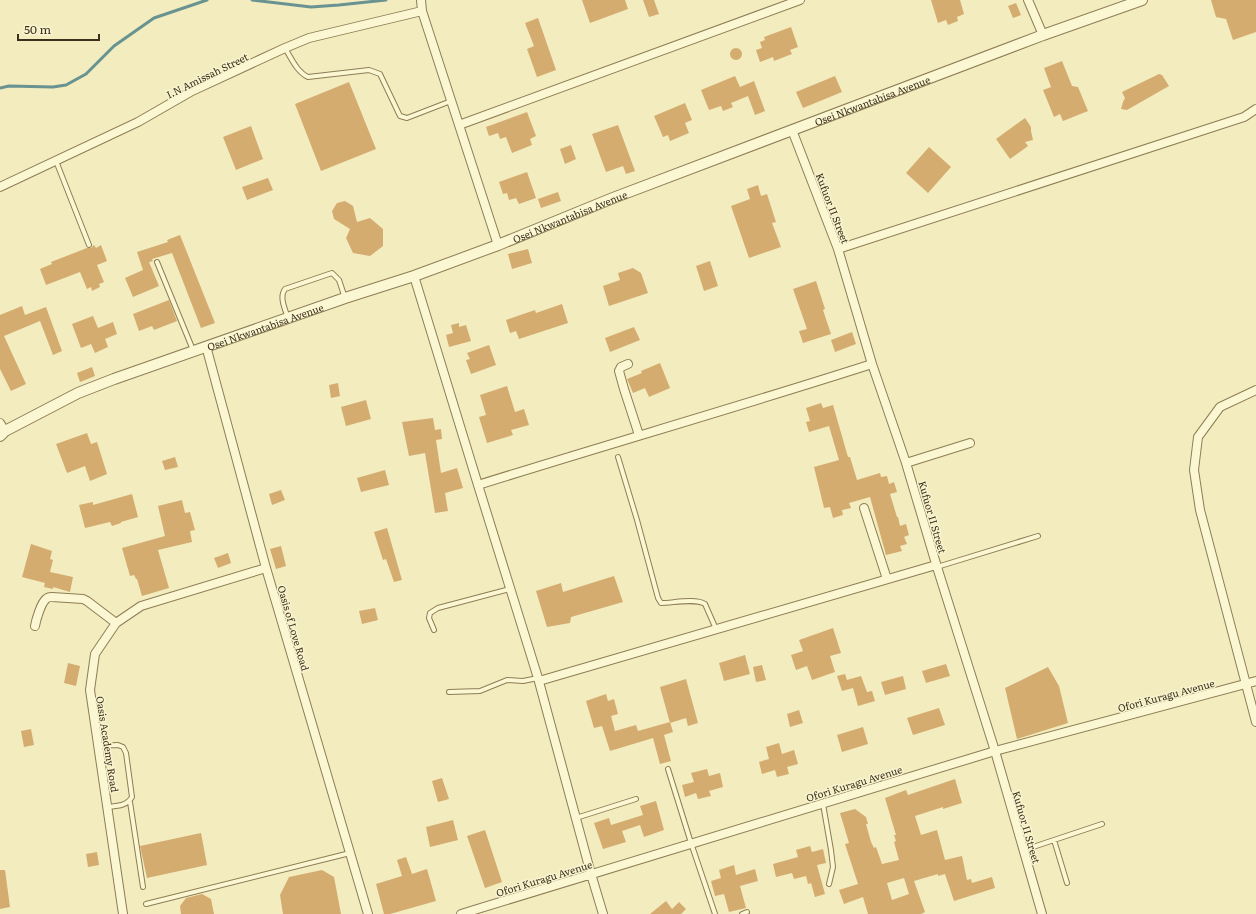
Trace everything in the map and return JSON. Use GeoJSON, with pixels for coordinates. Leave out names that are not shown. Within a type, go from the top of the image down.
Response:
{"type":"FeatureCollection","features":[{"type":"Feature","properties":{"kind":"street"},"geometry":{"type":"LineString","coordinates":[[421,0],[422,11],[432,43],[498,245]]}},
{"type":"Feature","properties":{"kind":"street"},"geometry":{"type":"LineString","coordinates":[[459,125],[800,0]]}},
{"type":"Feature","properties":{"kind":"street"},"geometry":{"type":"LineString","coordinates":[[1028,0],[1043,35]]}},
{"type":"Feature","properties":{"kind":"street","name":"Osei Nkwantabisa Avenue"},"geometry":{"type":"LineString","coordinates":[[2,430],[78,393],[206,346],[414,276],[498,245],[621,195],[1043,35],[1142,0]]}},
{"type":"Feature","properties":{"kind":"street","name":"I.N Amissah Street"},"geometry":{"type":"LineString","coordinates":[[0,187],[138,122],[192,91],[285,48],[309,38],[422,11]]}},
{"type":"Feature","properties":{"kind":"street"},"geometry":{"type":"LineString","coordinates":[[838,249],[1244,117],[1256,109]]}},
{"type":"Feature","properties":{"kind":"street","name":"Kufuor II Street"},"geometry":{"type":"LineString","coordinates":[[792,130],[838,249],[872,364],[906,463],[936,566],[995,751],[1042,914]]}},
{"type":"Feature","properties":{"kind":"street"},"geometry":{"type":"LineString","coordinates":[[414,276],[539,680],[603,914]]}},
{"type":"Feature","properties":{"kind":"street","name":"Oasis of Love Road"},"geometry":{"type":"LineString","coordinates":[[206,346],[266,568],[368,914]]}},
{"type":"Feature","properties":{"kind":"street"},"geometry":{"type":"LineString","coordinates":[[628,364],[621,367],[619,371],[639,435]]}},
{"type":"Feature","properties":{"kind":"street"},"geometry":{"type":"LineString","coordinates":[[478,485],[639,435],[747,404],[872,364]]}},
{"type":"Feature","properties":{"kind":"street"},"geometry":{"type":"LineString","coordinates":[[1256,390],[1220,407],[1198,437],[1194,470],[1200,510],[1256,722]]}},
{"type":"Feature","properties":{"kind":"street"},"geometry":{"type":"LineString","coordinates":[[906,463],[970,443]]}},
{"type":"Feature","properties":{"kind":"street"},"geometry":{"type":"LineString","coordinates":[[864,508],[887,579]]}},
{"type":"Feature","properties":{"kind":"street"},"geometry":{"type":"LineString","coordinates":[[539,680],[936,566]]}},
{"type":"Feature","properties":{"kind":"street","name":"Oasis Academy Road"},"geometry":{"type":"LineString","coordinates":[[123,914],[90,690],[94,654],[116,623],[141,606],[266,568]]}},
{"type":"Feature","properties":{"kind":"street"},"geometry":{"type":"LineString","coordinates":[[35,626],[36,619],[44,600],[52,597],[83,599],[116,623]]}},
{"type":"Feature","properties":{"kind":"street","name":"Ofori Kuragu Avenue"},"geometry":{"type":"LineString","coordinates":[[461,914],[995,751],[1256,681]]}},
{"type":"Feature","properties":{"kind":"lane"},"geometry":{"type":"LineString","coordinates":[[285,48],[298,69],[308,77],[369,70],[380,74],[400,116],[403,118],[407,118],[451,101]]}},
{"type":"Feature","properties":{"kind":"lane"},"geometry":{"type":"LineString","coordinates":[[56,161],[89,245]]}},
{"type":"Feature","properties":{"kind":"lane"},"geometry":{"type":"LineString","coordinates":[[157,262],[193,351]]}},
{"type":"Feature","properties":{"kind":"lane"},"geometry":{"type":"LineString","coordinates":[[288,318],[282,299],[282,293],[285,289],[332,274],[339,280],[345,298]]}},
{"type":"Feature","properties":{"kind":"lane"},"geometry":{"type":"LineString","coordinates":[[618,457],[658,598],[661,603],[695,601],[705,604],[716,629]]}},
{"type":"Feature","properties":{"kind":"lane"},"geometry":{"type":"LineString","coordinates":[[936,566],[1038,536]]}},
{"type":"Feature","properties":{"kind":"lane"},"geometry":{"type":"LineString","coordinates":[[434,630],[429,618],[430,613],[438,608],[510,589]]}},
{"type":"Feature","properties":{"kind":"lane"},"geometry":{"type":"LineString","coordinates":[[448,692],[480,692],[507,680],[539,680]]}},
{"type":"Feature","properties":{"kind":"lane"},"geometry":{"type":"LineString","coordinates":[[98,746],[118,745],[123,747],[126,753],[132,797],[130,802],[143,887]]}},
{"type":"Feature","properties":{"kind":"lane"},"geometry":{"type":"LineString","coordinates":[[668,769],[691,844],[715,914]]}},
{"type":"Feature","properties":{"kind":"lane"},"geometry":{"type":"LineString","coordinates":[[576,818],[636,798]]}},
{"type":"Feature","properties":{"kind":"lane"},"geometry":{"type":"LineString","coordinates":[[107,807],[130,802]]}},
{"type":"Feature","properties":{"kind":"lane"},"geometry":{"type":"LineString","coordinates":[[823,803],[833,867],[829,884]]}},
{"type":"Feature","properties":{"kind":"lane"},"geometry":{"type":"LineString","coordinates":[[1024,850],[1102,824]]}},
{"type":"Feature","properties":{"kind":"lane"},"geometry":{"type":"LineString","coordinates":[[1054,840],[1067,883]]}},
{"type":"Feature","properties":{"kind":"lane"},"geometry":{"type":"LineString","coordinates":[[146,904],[350,853]]}},
{"type":"Feature","properties":{"kind":"lane"},"geometry":{"type":"LineString","coordinates":[[742,914],[747,912]]}},
{"type":"Feature","properties":{"kind":"building"},"geometry":{"type":"Polygon","coordinates":[[[582,0],[625,0],[628,9],[590,23],[582,0]]]}},
{"type":"Feature","properties":{"kind":"building"},"geometry":{"type":"Polygon","coordinates":[[[643,0],[654,0],[659,14],[649,17],[643,0]]]}},
{"type":"Feature","properties":{"kind":"building"},"geometry":{"type":"Polygon","coordinates":[[[931,0],[960,0],[964,14],[957,17],[958,21],[948,25],[946,20],[938,23],[931,0]]]}},
{"type":"Feature","properties":{"kind":"building"},"geometry":{"type":"Polygon","coordinates":[[[1211,0],[1256,0],[1256,32],[1233,40],[1226,19],[1216,17],[1211,0]]]}},
{"type":"Feature","properties":{"kind":"building"},"geometry":{"type":"Polygon","coordinates":[[[1016,3],[1021,15],[1013,18],[1008,6],[1016,3]]]}},
{"type":"Feature","properties":{"kind":"building"},"geometry":{"type":"Polygon","coordinates":[[[538,18],[556,70],[537,77],[527,49],[534,46],[525,23],[538,18]]]}},
{"type":"Feature","properties":{"kind":"building"},"geometry":{"type":"Polygon","coordinates":[[[791,27],[798,47],[790,50],[792,54],[774,61],[773,57],[760,62],[756,50],[762,48],[760,42],[765,40],[764,37],[791,27]]]}},
{"type":"Feature","properties":{"kind":"building"},"geometry":{"type":"Polygon","coordinates":[[[736,48],[740,50],[742,54],[740,58],[736,60],[732,58],[730,54],[732,50],[736,48]]]}},
{"type":"Feature","properties":{"kind":"building"},"geometry":{"type":"Polygon","coordinates":[[[1062,61],[1072,86],[1078,87],[1088,111],[1063,121],[1060,114],[1054,117],[1043,90],[1051,87],[1044,68],[1062,61]]]}},
{"type":"Feature","properties":{"kind":"building"},"geometry":{"type":"Polygon","coordinates":[[[1159,74],[1162,75],[1169,86],[1127,110],[1121,109],[1125,98],[1122,92],[1159,74]]]}},
{"type":"Feature","properties":{"kind":"building"},"geometry":{"type":"Polygon","coordinates":[[[735,76],[740,87],[754,81],[765,111],[755,115],[748,96],[731,103],[733,107],[723,111],[721,106],[709,110],[701,90],[735,76]]]}},
{"type":"Feature","properties":{"kind":"building"},"geometry":{"type":"Polygon","coordinates":[[[835,76],[842,92],[803,108],[796,92],[835,76]]]}},
{"type":"Feature","properties":{"kind":"building"},"geometry":{"type":"Polygon","coordinates":[[[349,82],[376,149],[321,171],[295,104],[349,82]]]}},
{"type":"Feature","properties":{"kind":"building"},"geometry":{"type":"Polygon","coordinates":[[[685,103],[692,120],[685,123],[689,133],[670,141],[668,135],[663,137],[654,116],[685,103]]]}},
{"type":"Feature","properties":{"kind":"building"},"geometry":{"type":"Polygon","coordinates":[[[527,112],[536,136],[530,139],[532,145],[512,153],[506,137],[500,139],[498,133],[489,136],[486,127],[527,112]]]}},
{"type":"Feature","properties":{"kind":"building"},"geometry":{"type":"Polygon","coordinates":[[[1025,118],[1031,127],[1033,140],[1025,142],[1028,146],[1010,159],[996,139],[1025,118]]]}},
{"type":"Feature","properties":{"kind":"building"},"geometry":{"type":"Polygon","coordinates":[[[618,125],[635,171],[626,174],[623,166],[606,172],[592,134],[618,125]]]}},
{"type":"Feature","properties":{"kind":"building"},"geometry":{"type":"Polygon","coordinates":[[[251,126],[263,159],[236,170],[223,137],[251,126]]]}},
{"type":"Feature","properties":{"kind":"building"},"geometry":{"type":"Polygon","coordinates":[[[571,145],[576,159],[565,164],[560,149],[571,145]]]}},
{"type":"Feature","properties":{"kind":"building"},"geometry":{"type":"Polygon","coordinates":[[[929,147],[951,167],[928,193],[906,173],[929,147]]]}},
{"type":"Feature","properties":{"kind":"building"},"geometry":{"type":"Polygon","coordinates":[[[527,172],[536,198],[519,204],[516,198],[509,200],[507,193],[503,194],[499,182],[527,172]]]}},
{"type":"Feature","properties":{"kind":"building"},"geometry":{"type":"Polygon","coordinates":[[[268,178],[273,190],[247,200],[242,187],[268,178]]]}},
{"type":"Feature","properties":{"kind":"building"},"geometry":{"type":"Polygon","coordinates":[[[758,185],[761,196],[767,194],[776,222],[772,223],[781,247],[749,258],[731,206],[750,199],[747,189],[758,185]]]}},
{"type":"Feature","properties":{"kind":"building"},"geometry":{"type":"Polygon","coordinates":[[[558,192],[561,201],[541,208],[538,199],[558,192]]]}},
{"type":"Feature","properties":{"kind":"building"},"geometry":{"type":"Polygon","coordinates":[[[345,201],[353,206],[357,222],[370,218],[383,229],[383,246],[370,256],[353,253],[346,238],[350,229],[334,219],[332,211],[337,203],[345,201]]]}},
{"type":"Feature","properties":{"kind":"building"},"geometry":{"type":"Polygon","coordinates":[[[180,235],[215,323],[201,328],[172,253],[152,259],[153,261],[149,262],[159,286],[133,297],[125,278],[143,270],[137,252],[168,242],[167,240],[180,235]]]}},
{"type":"Feature","properties":{"kind":"building"},"geometry":{"type":"Polygon","coordinates":[[[94,245],[96,248],[101,245],[107,261],[97,265],[104,282],[99,284],[100,287],[92,291],[91,287],[87,289],[80,272],[46,285],[40,269],[52,264],[51,262],[87,248],[91,248],[94,245]]]}},
{"type":"Feature","properties":{"kind":"building"},"geometry":{"type":"Polygon","coordinates":[[[528,249],[532,263],[512,269],[508,254],[528,249]]]}},
{"type":"Feature","properties":{"kind":"building"},"geometry":{"type":"Polygon","coordinates":[[[710,261],[718,286],[704,291],[696,266],[710,261]]]}},
{"type":"Feature","properties":{"kind":"building"},"geometry":{"type":"Polygon","coordinates":[[[633,268],[641,273],[648,293],[609,306],[603,286],[620,280],[618,273],[633,268]]]}},
{"type":"Feature","properties":{"kind":"building"},"geometry":{"type":"Polygon","coordinates":[[[816,281],[831,334],[803,343],[799,331],[807,329],[793,289],[816,281]]]}},
{"type":"Feature","properties":{"kind":"building"},"geometry":{"type":"Polygon","coordinates":[[[169,300],[177,321],[154,330],[152,326],[139,331],[133,314],[169,300]]]}},
{"type":"Feature","properties":{"kind":"building"},"geometry":{"type":"Polygon","coordinates":[[[562,304],[568,323],[519,339],[516,331],[510,333],[506,320],[535,310],[536,313],[562,304]]]}},
{"type":"Feature","properties":{"kind":"building"},"geometry":{"type":"Polygon","coordinates":[[[22,306],[25,315],[46,307],[62,351],[53,355],[40,321],[4,336],[26,384],[11,391],[0,369],[0,315],[22,306]]]}},
{"type":"Feature","properties":{"kind":"building"},"geometry":{"type":"Polygon","coordinates":[[[93,316],[98,328],[113,322],[117,334],[105,339],[108,347],[95,353],[91,344],[81,348],[72,324],[93,316]]]}},
{"type":"Feature","properties":{"kind":"building"},"geometry":{"type":"Polygon","coordinates":[[[459,323],[459,327],[466,325],[471,341],[449,347],[446,335],[453,333],[451,325],[459,323]]]}},
{"type":"Feature","properties":{"kind":"building"},"geometry":{"type":"Polygon","coordinates":[[[634,327],[640,340],[610,352],[605,338],[634,327]]]}},
{"type":"Feature","properties":{"kind":"building"},"geometry":{"type":"Polygon","coordinates":[[[852,332],[856,344],[835,352],[831,340],[852,332]]]}},
{"type":"Feature","properties":{"kind":"building"},"geometry":{"type":"Polygon","coordinates":[[[489,345],[496,365],[471,374],[466,360],[470,359],[467,353],[489,345]]]}},
{"type":"Feature","properties":{"kind":"building"},"geometry":{"type":"Polygon","coordinates":[[[660,363],[670,388],[649,397],[645,388],[633,393],[627,379],[660,363]]]}},
{"type":"Feature","properties":{"kind":"building"},"geometry":{"type":"Polygon","coordinates":[[[92,367],[95,376],[80,382],[77,373],[92,367]]]}},
{"type":"Feature","properties":{"kind":"building"},"geometry":{"type":"Polygon","coordinates":[[[338,383],[340,396],[331,398],[329,385],[338,383]]]}},
{"type":"Feature","properties":{"kind":"building"},"geometry":{"type":"Polygon","coordinates":[[[507,386],[515,412],[524,409],[529,425],[511,430],[513,435],[487,443],[479,417],[486,415],[480,395],[507,386]]]}},
{"type":"Feature","properties":{"kind":"building"},"geometry":{"type":"Polygon","coordinates":[[[366,400],[371,419],[346,426],[341,407],[366,400]]]}},
{"type":"Feature","properties":{"kind":"building"},"geometry":{"type":"Polygon","coordinates":[[[821,403],[823,408],[833,405],[848,457],[850,457],[857,480],[880,473],[881,477],[887,476],[889,484],[894,482],[897,492],[890,494],[900,526],[906,524],[909,535],[904,537],[907,544],[900,546],[902,551],[886,555],[870,497],[849,503],[851,508],[842,510],[843,515],[833,518],[830,507],[824,508],[814,467],[839,460],[829,426],[809,432],[806,422],[810,421],[806,408],[821,403]]]}},
{"type":"Feature","properties":{"kind":"building"},"geometry":{"type":"Polygon","coordinates":[[[433,418],[435,430],[441,429],[442,439],[436,440],[441,473],[457,468],[463,488],[445,493],[448,511],[435,513],[425,453],[409,456],[402,422],[433,418]]]}},
{"type":"Feature","properties":{"kind":"building"},"geometry":{"type":"Polygon","coordinates":[[[87,433],[91,444],[97,442],[107,474],[90,481],[85,466],[67,473],[56,444],[87,433]]]}},
{"type":"Feature","properties":{"kind":"building"},"geometry":{"type":"Polygon","coordinates":[[[175,457],[178,467],[165,470],[162,461],[175,457]]]}},
{"type":"Feature","properties":{"kind":"building"},"geometry":{"type":"Polygon","coordinates":[[[385,470],[389,485],[361,492],[357,478],[385,470]]]}},
{"type":"Feature","properties":{"kind":"building"},"geometry":{"type":"Polygon","coordinates":[[[281,490],[285,500],[272,505],[269,494],[281,490]]]}},
{"type":"Feature","properties":{"kind":"building"},"geometry":{"type":"Polygon","coordinates":[[[132,494],[138,517],[112,526],[110,522],[85,528],[79,505],[93,502],[93,505],[132,494]]]}},
{"type":"Feature","properties":{"kind":"building"},"geometry":{"type":"Polygon","coordinates":[[[182,500],[185,513],[190,512],[195,530],[190,531],[192,542],[158,550],[169,588],[142,596],[137,579],[134,575],[130,576],[122,548],[165,536],[158,506],[182,500]]]}},
{"type":"Feature","properties":{"kind":"building"},"geometry":{"type":"Polygon","coordinates":[[[387,528],[402,580],[394,582],[386,559],[383,560],[374,532],[387,528]]]}},
{"type":"Feature","properties":{"kind":"building"},"geometry":{"type":"Polygon","coordinates":[[[31,544],[52,551],[50,559],[53,560],[50,572],[73,577],[70,592],[53,587],[53,589],[44,587],[45,583],[22,577],[31,544]]]}},
{"type":"Feature","properties":{"kind":"building"},"geometry":{"type":"Polygon","coordinates":[[[281,546],[286,566],[276,569],[270,549],[281,546]]]}},
{"type":"Feature","properties":{"kind":"building"},"geometry":{"type":"Polygon","coordinates":[[[228,553],[231,563],[218,568],[214,558],[228,553]]]}},
{"type":"Feature","properties":{"kind":"building"},"geometry":{"type":"Polygon","coordinates":[[[614,576],[623,602],[571,617],[570,623],[547,627],[536,591],[561,583],[563,592],[614,576]]]}},
{"type":"Feature","properties":{"kind":"building"},"geometry":{"type":"Polygon","coordinates":[[[375,608],[378,620],[362,624],[359,611],[375,608]]]}},
{"type":"Feature","properties":{"kind":"building"},"geometry":{"type":"Polygon","coordinates":[[[833,628],[841,653],[830,656],[835,672],[812,680],[807,666],[796,670],[791,655],[803,651],[799,640],[833,628]]]}},
{"type":"Feature","properties":{"kind":"building"},"geometry":{"type":"Polygon","coordinates":[[[745,655],[750,674],[724,681],[719,663],[745,655]]]}},
{"type":"Feature","properties":{"kind":"building"},"geometry":{"type":"Polygon","coordinates":[[[68,663],[80,666],[76,686],[64,683],[68,663]]]}},
{"type":"Feature","properties":{"kind":"building"},"geometry":{"type":"Polygon","coordinates":[[[946,664],[950,676],[926,683],[922,671],[946,664]]]}},
{"type":"Feature","properties":{"kind":"building"},"geometry":{"type":"Polygon","coordinates":[[[762,665],[766,680],[756,682],[753,667],[762,665]]]}},
{"type":"Feature","properties":{"kind":"building"},"geometry":{"type":"Polygon","coordinates":[[[1048,667],[1059,686],[1068,723],[1017,739],[1005,688],[1048,667]]]}},
{"type":"Feature","properties":{"kind":"building"},"geometry":{"type":"Polygon","coordinates":[[[845,674],[847,680],[861,676],[867,692],[872,691],[875,701],[858,706],[853,688],[842,691],[837,676],[845,674]]]}},
{"type":"Feature","properties":{"kind":"building"},"geometry":{"type":"Polygon","coordinates":[[[903,676],[906,689],[885,695],[881,682],[903,676]]]}},
{"type":"Feature","properties":{"kind":"building"},"geometry":{"type":"Polygon","coordinates":[[[686,679],[698,723],[688,726],[686,718],[670,723],[660,687],[686,679]]]}},
{"type":"Feature","properties":{"kind":"building"},"geometry":{"type":"Polygon","coordinates":[[[606,694],[608,701],[614,699],[618,714],[611,716],[615,731],[636,725],[638,731],[670,722],[673,732],[664,735],[671,761],[660,764],[653,738],[610,751],[602,726],[594,728],[586,701],[606,694]]]}},
{"type":"Feature","properties":{"kind":"building"},"geometry":{"type":"Polygon","coordinates":[[[939,708],[945,725],[913,735],[907,718],[939,708]]]}},
{"type":"Feature","properties":{"kind":"building"},"geometry":{"type":"Polygon","coordinates":[[[799,710],[803,723],[790,727],[787,714],[799,710]]]}},
{"type":"Feature","properties":{"kind":"building"},"geometry":{"type":"Polygon","coordinates":[[[863,727],[868,744],[842,752],[837,735],[863,727]]]}},
{"type":"Feature","properties":{"kind":"building"},"geometry":{"type":"Polygon","coordinates":[[[31,729],[34,745],[24,747],[21,731],[31,729]]]}},
{"type":"Feature","properties":{"kind":"building"},"geometry":{"type":"Polygon","coordinates":[[[779,743],[782,754],[794,750],[798,764],[787,767],[789,774],[777,777],[775,770],[762,774],[759,762],[769,759],[766,747],[779,743]]]}},
{"type":"Feature","properties":{"kind":"building"},"geometry":{"type":"Polygon","coordinates":[[[707,769],[709,776],[720,773],[723,787],[709,791],[711,796],[698,799],[696,793],[685,797],[682,785],[694,782],[691,773],[707,769]]]}},
{"type":"Feature","properties":{"kind":"building"},"geometry":{"type":"Polygon","coordinates":[[[442,778],[449,799],[438,802],[432,781],[442,778]]]}},
{"type":"Feature","properties":{"kind":"building"},"geometry":{"type":"Polygon","coordinates":[[[955,779],[962,803],[943,809],[943,807],[915,816],[921,835],[937,830],[945,860],[962,856],[967,880],[971,879],[972,883],[992,877],[995,888],[954,901],[945,874],[938,876],[938,874],[914,881],[925,912],[921,914],[868,914],[863,897],[844,904],[839,890],[858,884],[845,844],[849,843],[840,813],[855,809],[866,817],[868,824],[866,824],[871,842],[874,848],[876,847],[882,864],[899,860],[894,842],[896,841],[894,835],[896,835],[885,798],[906,790],[908,795],[955,779]],[[904,878],[887,883],[892,900],[909,894],[904,878]]]}},
{"type":"Feature","properties":{"kind":"building"},"geometry":{"type":"Polygon","coordinates":[[[656,801],[664,830],[644,837],[640,825],[622,831],[626,842],[603,849],[594,823],[609,818],[611,825],[643,815],[640,806],[656,801]]]}},
{"type":"Feature","properties":{"kind":"building"},"geometry":{"type":"Polygon","coordinates":[[[453,820],[458,840],[430,847],[426,827],[453,820]]]}},
{"type":"Feature","properties":{"kind":"building"},"geometry":{"type":"Polygon","coordinates":[[[485,830],[502,882],[485,888],[467,836],[485,830]]]}},
{"type":"Feature","properties":{"kind":"building"},"geometry":{"type":"Polygon","coordinates":[[[201,833],[207,865],[147,878],[140,846],[201,833]]]}},
{"type":"Feature","properties":{"kind":"building"},"geometry":{"type":"Polygon","coordinates":[[[810,846],[812,852],[823,849],[826,863],[817,865],[825,894],[815,897],[811,883],[808,884],[806,876],[794,879],[792,873],[776,877],[773,864],[798,857],[796,850],[810,846]]]}},
{"type":"Feature","properties":{"kind":"building"},"geometry":{"type":"Polygon","coordinates":[[[97,852],[99,865],[88,867],[86,854],[97,852]]]}},
{"type":"Feature","properties":{"kind":"building"},"geometry":{"type":"Polygon","coordinates":[[[406,857],[412,874],[427,869],[436,901],[390,914],[384,914],[376,884],[402,876],[397,860],[406,857]]]}},
{"type":"Feature","properties":{"kind":"building"},"geometry":{"type":"Polygon","coordinates":[[[734,865],[736,875],[755,869],[758,881],[740,886],[746,908],[729,912],[724,894],[715,896],[711,881],[721,878],[719,870],[734,865]]]}},
{"type":"Feature","properties":{"kind":"building"},"geometry":{"type":"Polygon","coordinates":[[[0,870],[5,870],[10,907],[0,909],[0,870]]]}},
{"type":"Feature","properties":{"kind":"building"},"geometry":{"type":"Polygon","coordinates":[[[322,870],[334,877],[341,914],[283,914],[280,895],[289,877],[322,870]]]}},
{"type":"Feature","properties":{"kind":"building"},"geometry":{"type":"Polygon","coordinates":[[[202,894],[211,899],[214,914],[181,914],[180,906],[186,898],[202,894]]]}},
{"type":"Feature","properties":{"kind":"building"},"geometry":{"type":"Polygon","coordinates":[[[666,901],[672,909],[679,902],[686,909],[681,914],[650,914],[666,901]]]}},
{"type":"Feature","properties":{"kind":"waterway"},"geometry":{"type":"LineString","coordinates":[[0,88],[9,86],[53,87],[66,85],[86,74],[114,46],[154,18],[207,0]]}},
{"type":"Feature","properties":{"kind":"waterway"},"geometry":{"type":"LineString","coordinates":[[252,0],[311,7],[386,0]]}}]}
